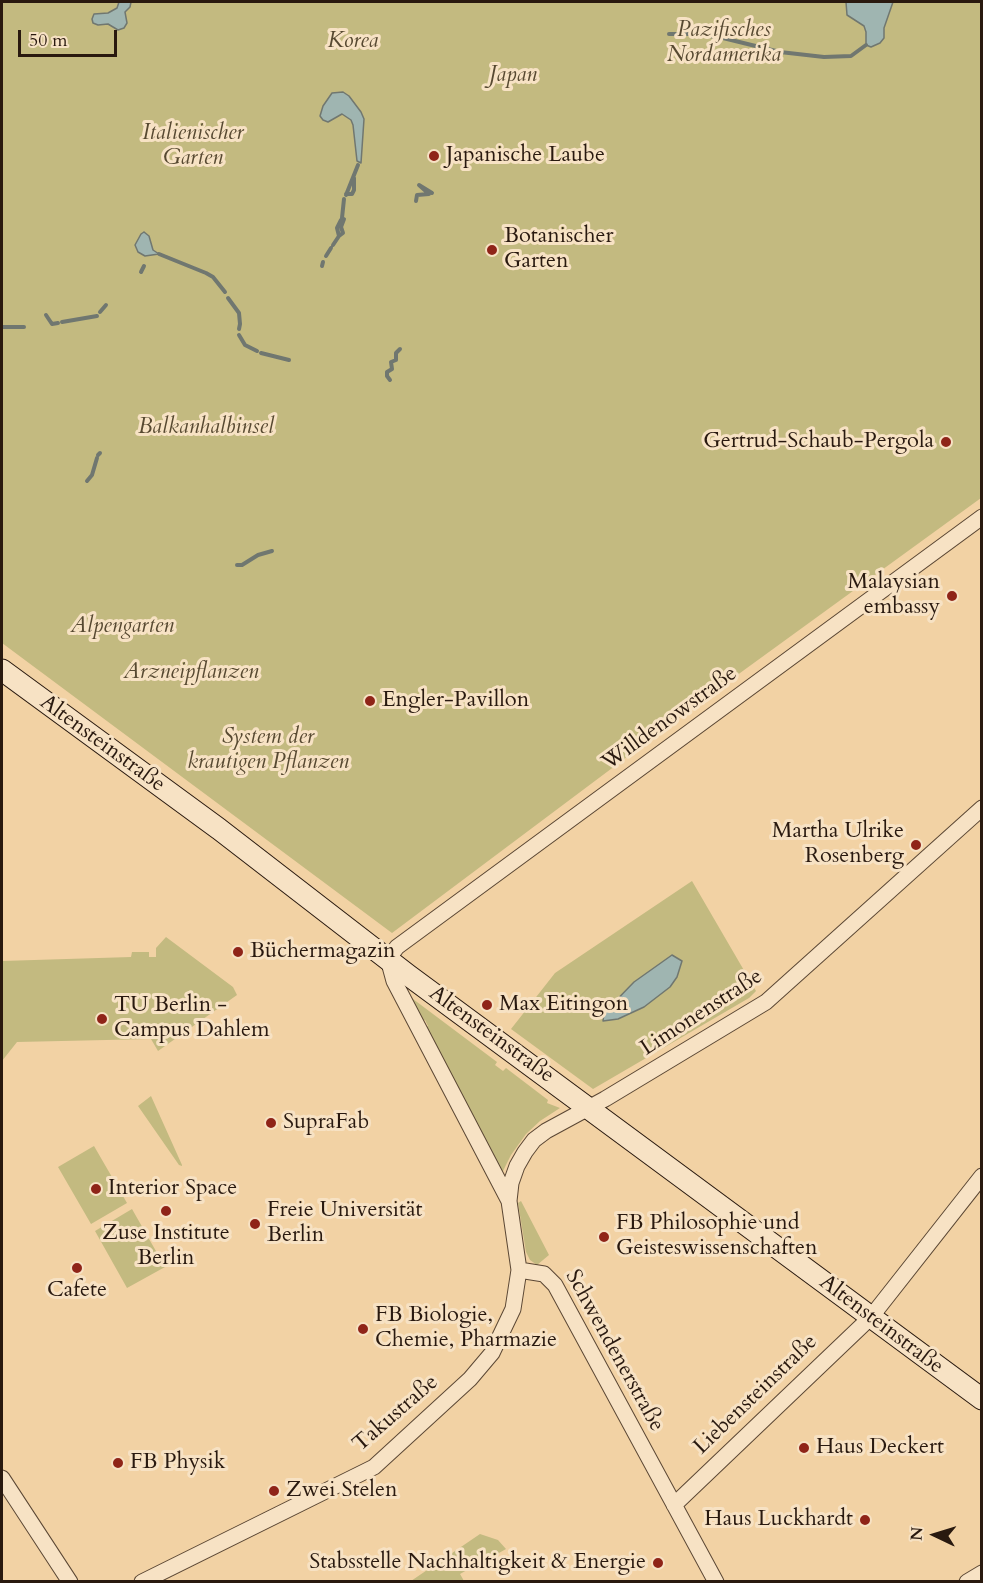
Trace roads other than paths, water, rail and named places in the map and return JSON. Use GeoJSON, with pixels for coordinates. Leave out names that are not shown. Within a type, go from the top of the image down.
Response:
{"type":"FeatureCollection","features":[{"type":"Feature","properties":{"kind":"main road","name":"Altensteinstraße"},"geometry":{"type":"LineString","coordinates":[[2,670],[981,1399]]}},
{"type":"Feature","properties":{"kind":"street","name":"Willdenowstraße"},"geometry":{"type":"LineString","coordinates":[[388,959],[397,947],[980,521]]}},
{"type":"Feature","properties":{"kind":"street","name":"Limonenstraße"},"geometry":{"type":"LineString","coordinates":[[509,1202],[511,1183],[517,1166],[534,1140],[741,1019],[766,1002],[981,808]]}},
{"type":"Feature","properties":{"kind":"street"},"geometry":{"type":"LineString","coordinates":[[388,959],[394,981],[509,1202],[519,1270]]}},
{"type":"Feature","properties":{"kind":"street","name":"Liebensteinstraße"},"geometry":{"type":"LineString","coordinates":[[674,1505],[871,1317],[981,1176]]}},
{"type":"Feature","properties":{"kind":"street","name":"Schwendenerstraße"},"geometry":{"type":"LineString","coordinates":[[519,1270],[544,1274],[555,1285],[716,1581]]}},
{"type":"Feature","properties":{"kind":"street","name":"Takustraße"},"geometry":{"type":"LineString","coordinates":[[142,1581],[374,1467],[436,1412],[470,1379],[492,1353],[513,1309],[519,1270]]}},
{"type":"Feature","properties":{"kind":"street"},"geometry":{"type":"LineString","coordinates":[[2,1478],[70,1581]]}},
{"type":"Feature","properties":{"kind":"street"},"geometry":{"type":"LineString","coordinates":[[967,1581],[981,1573]]}},
{"type":"Feature","properties":{"kind":"water"},"geometry":{"type":"Polygon","coordinates":[[[119,2],[131,2],[125,12],[127,23],[124,28],[118,30],[108,24],[93,23],[94,14],[108,13],[117,8],[119,2]]]}},
{"type":"Feature","properties":{"kind":"water"},"geometry":{"type":"Polygon","coordinates":[[[846,2],[893,2],[884,28],[884,38],[880,43],[871,47],[866,45],[864,26],[847,15],[846,2]]]}},
{"type":"Feature","properties":{"kind":"water"},"geometry":{"type":"Polygon","coordinates":[[[343,92],[349,96],[364,119],[361,163],[357,161],[351,120],[342,114],[328,122],[320,116],[323,106],[332,93],[343,92]]]}},
{"type":"Feature","properties":{"kind":"water"},"geometry":{"type":"Polygon","coordinates":[[[144,232],[149,236],[153,250],[159,254],[145,256],[138,252],[135,245],[144,232]]]}},
{"type":"Feature","properties":{"kind":"water"},"geometry":{"type":"Polygon","coordinates":[[[672,955],[682,961],[677,977],[670,987],[644,1007],[618,1019],[603,1021],[604,1013],[634,982],[672,955]]]}},
{"type":"Feature","properties":{"kind":"waterway"},"geometry":{"type":"LineString","coordinates":[[669,34],[677,34]]}},
{"type":"Feature","properties":{"kind":"waterway"},"geometry":{"type":"LineString","coordinates":[[684,34],[699,34]]}},
{"type":"Feature","properties":{"kind":"waterway"},"geometry":{"type":"LineString","coordinates":[[703,35],[716,37]]}},
{"type":"Feature","properties":{"kind":"waterway"},"geometry":{"type":"LineString","coordinates":[[723,38],[780,52],[824,57],[851,56],[866,45]]}},
{"type":"Feature","properties":{"kind":"waterway"},"geometry":{"type":"LineString","coordinates":[[346,195],[358,165]]}},
{"type":"Feature","properties":{"kind":"waterway"},"geometry":{"type":"LineString","coordinates":[[346,194],[352,194],[354,178]]}},
{"type":"Feature","properties":{"kind":"waterway"},"geometry":{"type":"LineString","coordinates":[[416,201],[417,195],[429,194],[419,185],[432,193]]}},
{"type":"Feature","properties":{"kind":"waterway"},"geometry":{"type":"LineString","coordinates":[[342,218],[344,199]]}},
{"type":"Feature","properties":{"kind":"waterway"},"geometry":{"type":"LineString","coordinates":[[339,236],[343,233],[341,227],[344,219]]}},
{"type":"Feature","properties":{"kind":"waterway"},"geometry":{"type":"LineString","coordinates":[[333,245],[339,236],[337,228],[341,220]]}},
{"type":"Feature","properties":{"kind":"waterway"},"geometry":{"type":"LineString","coordinates":[[326,256],[331,248]]}},
{"type":"Feature","properties":{"kind":"waterway"},"geometry":{"type":"LineString","coordinates":[[159,254],[213,277],[225,292]]}},
{"type":"Feature","properties":{"kind":"waterway"},"geometry":{"type":"LineString","coordinates":[[322,266],[323,262]]}},
{"type":"Feature","properties":{"kind":"waterway"},"geometry":{"type":"LineString","coordinates":[[141,272],[144,266]]}},
{"type":"Feature","properties":{"kind":"waterway"},"geometry":{"type":"LineString","coordinates":[[228,298],[239,313],[239,329]]}},
{"type":"Feature","properties":{"kind":"waterway"},"geometry":{"type":"LineString","coordinates":[[100,312],[106,305]]}},
{"type":"Feature","properties":{"kind":"waterway"},"geometry":{"type":"LineString","coordinates":[[46,315],[52,324],[58,323]]}},
{"type":"Feature","properties":{"kind":"waterway"},"geometry":{"type":"LineString","coordinates":[[62,322],[97,316]]}},
{"type":"Feature","properties":{"kind":"waterway"},"geometry":{"type":"LineString","coordinates":[[2,327],[24,327]]}},
{"type":"Feature","properties":{"kind":"waterway"},"geometry":{"type":"LineString","coordinates":[[239,335],[245,345],[257,351]]}},
{"type":"Feature","properties":{"kind":"waterway"},"geometry":{"type":"LineString","coordinates":[[390,380],[387,372],[392,369],[391,362],[396,360],[396,353],[400,349]]}},
{"type":"Feature","properties":{"kind":"waterway"},"geometry":{"type":"LineString","coordinates":[[261,353],[289,360]]}},
{"type":"Feature","properties":{"kind":"waterway"},"geometry":{"type":"LineString","coordinates":[[87,481],[92,475],[97,458]]}},
{"type":"Feature","properties":{"kind":"waterway"},"geometry":{"type":"LineString","coordinates":[[237,565],[242,565],[258,555],[272,551]]}},
{"type":"Feature","properties":{"kind":"place","name":"Japanische Laube"},"geometry":{"type":"Point","coordinates":[434,156]}},
{"type":"Feature","properties":{"kind":"place","name":"Botanischer Garten"},"geometry":{"type":"Point","coordinates":[492,250]}},
{"type":"Feature","properties":{"kind":"place","name":"Gertrud-Schaub-Pergola"},"geometry":{"type":"Point","coordinates":[946,442]}},
{"type":"Feature","properties":{"kind":"place","name":"Malaysian embassy"},"geometry":{"type":"Point","coordinates":[952,596]}},
{"type":"Feature","properties":{"kind":"place","name":"Engler-Pavillon"},"geometry":{"type":"Point","coordinates":[370,701]}},
{"type":"Feature","properties":{"kind":"place","name":"Martha Ulrike Rosenberg"},"geometry":{"type":"Point","coordinates":[916,845]}},
{"type":"Feature","properties":{"kind":"place","name":"Büchermagazin"},"geometry":{"type":"Point","coordinates":[238,952]}},
{"type":"Feature","properties":{"kind":"place","name":"Max Eitingon"},"geometry":{"type":"Point","coordinates":[487,1005]}},
{"type":"Feature","properties":{"kind":"place","name":"TU Berlin - Campus Dahlem"},"geometry":{"type":"Point","coordinates":[102,1019]}},
{"type":"Feature","properties":{"kind":"place","name":"SupraFab"},"geometry":{"type":"Point","coordinates":[271,1123]}},
{"type":"Feature","properties":{"kind":"place","name":"Interior Space"},"geometry":{"type":"Point","coordinates":[96,1189]}},
{"type":"Feature","properties":{"kind":"place","name":"Zuse Institute Berlin"},"geometry":{"type":"Point","coordinates":[166,1211]}},
{"type":"Feature","properties":{"kind":"place","name":"Freie Universität Berlin"},"geometry":{"type":"Point","coordinates":[255,1224]}},
{"type":"Feature","properties":{"kind":"place","name":"FB Philosophie und Geisteswissenschaften"},"geometry":{"type":"Point","coordinates":[604,1237]}},
{"type":"Feature","properties":{"kind":"place","name":"Cafete"},"geometry":{"type":"Point","coordinates":[77,1268]}},
{"type":"Feature","properties":{"kind":"place","name":"FB Biologie, Chemie, Pharmazie"},"geometry":{"type":"Point","coordinates":[363,1329]}},
{"type":"Feature","properties":{"kind":"place","name":"Haus Deckert"},"geometry":{"type":"Point","coordinates":[804,1448]}},
{"type":"Feature","properties":{"kind":"place","name":"FB Physik"},"geometry":{"type":"Point","coordinates":[118,1463]}},
{"type":"Feature","properties":{"kind":"place","name":"Zwei Stelen"},"geometry":{"type":"Point","coordinates":[274,1491]}},
{"type":"Feature","properties":{"kind":"place","name":"Haus Luckhardt"},"geometry":{"type":"Point","coordinates":[865,1520]}},
{"type":"Feature","properties":{"kind":"place","name":"Stabsstelle Nachhaltigkeit & Energie"},"geometry":{"type":"Point","coordinates":[658,1563]}},
{"type":"Feature","properties":{"kind":"park label","name":"Korea"},"geometry":{"type":"Point","coordinates":[353,42]}},
{"type":"Feature","properties":{"kind":"park label","name":"Pazifisches Nordamerika"},"geometry":{"type":"Point","coordinates":[724,44]}},
{"type":"Feature","properties":{"kind":"park label","name":"Japan"},"geometry":{"type":"Point","coordinates":[513,76]}},
{"type":"Feature","properties":{"kind":"park label","name":"Italienischer Garten"},"geometry":{"type":"Point","coordinates":[193,146]}},
{"type":"Feature","properties":{"kind":"park label","name":"Balkanhalbinsel"},"geometry":{"type":"Point","coordinates":[206,428]}},
{"type":"Feature","properties":{"kind":"park label","name":"Alpengarten"},"geometry":{"type":"Point","coordinates":[122,627]}},
{"type":"Feature","properties":{"kind":"park label","name":"Arzneipflanzen"},"geometry":{"type":"Point","coordinates":[191,673]}},
{"type":"Feature","properties":{"kind":"park label","name":"System der krautigen Pflanzen"},"geometry":{"type":"Point","coordinates":[268,750]}}]}
